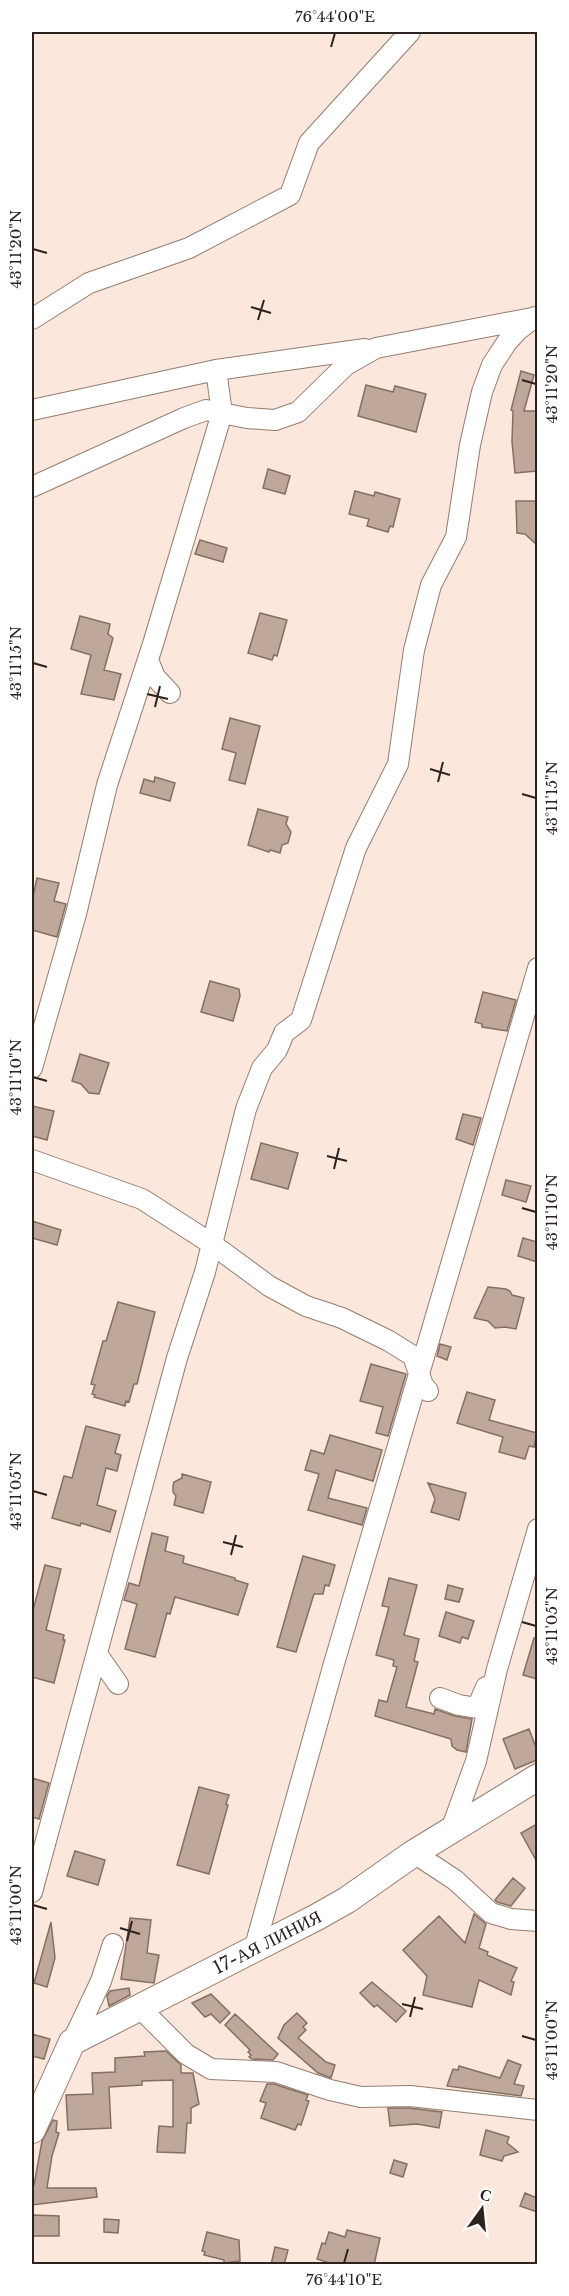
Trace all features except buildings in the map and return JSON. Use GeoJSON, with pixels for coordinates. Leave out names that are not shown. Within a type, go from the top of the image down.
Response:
{"type":"FeatureCollection","features":[{"type":"Feature","properties":{"kind":"street"},"geometry":{"type":"LineString","coordinates":[[32,319],[89,283],[189,248],[290,195],[309,143],[410,32]]}},
{"type":"Feature","properties":{"kind":"street"},"geometry":{"type":"LineString","coordinates":[[32,410],[216,370],[376,348],[536,317]]}},
{"type":"Feature","properties":{"kind":"street"},"geometry":{"type":"LineString","coordinates":[[32,1892],[177,1358],[205,1272],[246,1109],[262,1068],[277,1050],[284,1033],[302,1020],[356,848],[398,764],[414,650],[431,585],[456,537],[470,445],[482,392],[492,365],[507,342],[518,330],[536,317]]}},
{"type":"Feature","properties":{"kind":"street"},"geometry":{"type":"LineString","coordinates":[[32,488],[206,410],[246,418],[275,420],[298,412],[346,365],[376,348]]}},
{"type":"Feature","properties":{"kind":"street"},"geometry":{"type":"LineString","coordinates":[[32,1068],[76,914],[107,785],[148,660],[222,413],[216,370]]}},
{"type":"Feature","properties":{"kind":"street"},"geometry":{"type":"LineString","coordinates":[[148,660],[154,676],[170,693]]}},
{"type":"Feature","properties":{"kind":"street"},"geometry":{"type":"LineString","coordinates":[[254,1950],[290,1815],[537,968]]}},
{"type":"Feature","properties":{"kind":"street"},"geometry":{"type":"LineString","coordinates":[[32,1160],[142,1198],[212,1244],[269,1286],[306,1306],[342,1318],[389,1341],[413,1356],[423,1385],[428,1391]]}},
{"type":"Feature","properties":{"kind":"street"},"geometry":{"type":"LineString","coordinates":[[451,1830],[476,1761],[497,1669],[537,1529]]}},
{"type":"Feature","properties":{"kind":"street"},"geometry":{"type":"LineString","coordinates":[[97,1654],[118,1684]]}},
{"type":"Feature","properties":{"kind":"street"},"geometry":{"type":"LineString","coordinates":[[441,1698],[459,1705],[477,1708],[497,1669]]}},
{"type":"Feature","properties":{"kind":"street","name":"17-АЯ ЛИНИЯ"},"geometry":{"type":"LineString","coordinates":[[72,2042],[254,1950],[347,1899],[414,1853],[537,1778]]}},
{"type":"Feature","properties":{"kind":"street"},"geometry":{"type":"LineString","coordinates":[[414,1853],[455,1880],[491,1913],[511,1919],[537,1921]]}},
{"type":"Feature","properties":{"kind":"street"},"geometry":{"type":"LineString","coordinates":[[32,2126],[101,1981],[113,1944]]}},
{"type":"Feature","properties":{"kind":"street"},"geometry":{"type":"LineString","coordinates":[[140,2008],[186,2054],[211,2069],[276,2072],[330,2090],[361,2097],[410,2096],[537,2110]]}}]}
